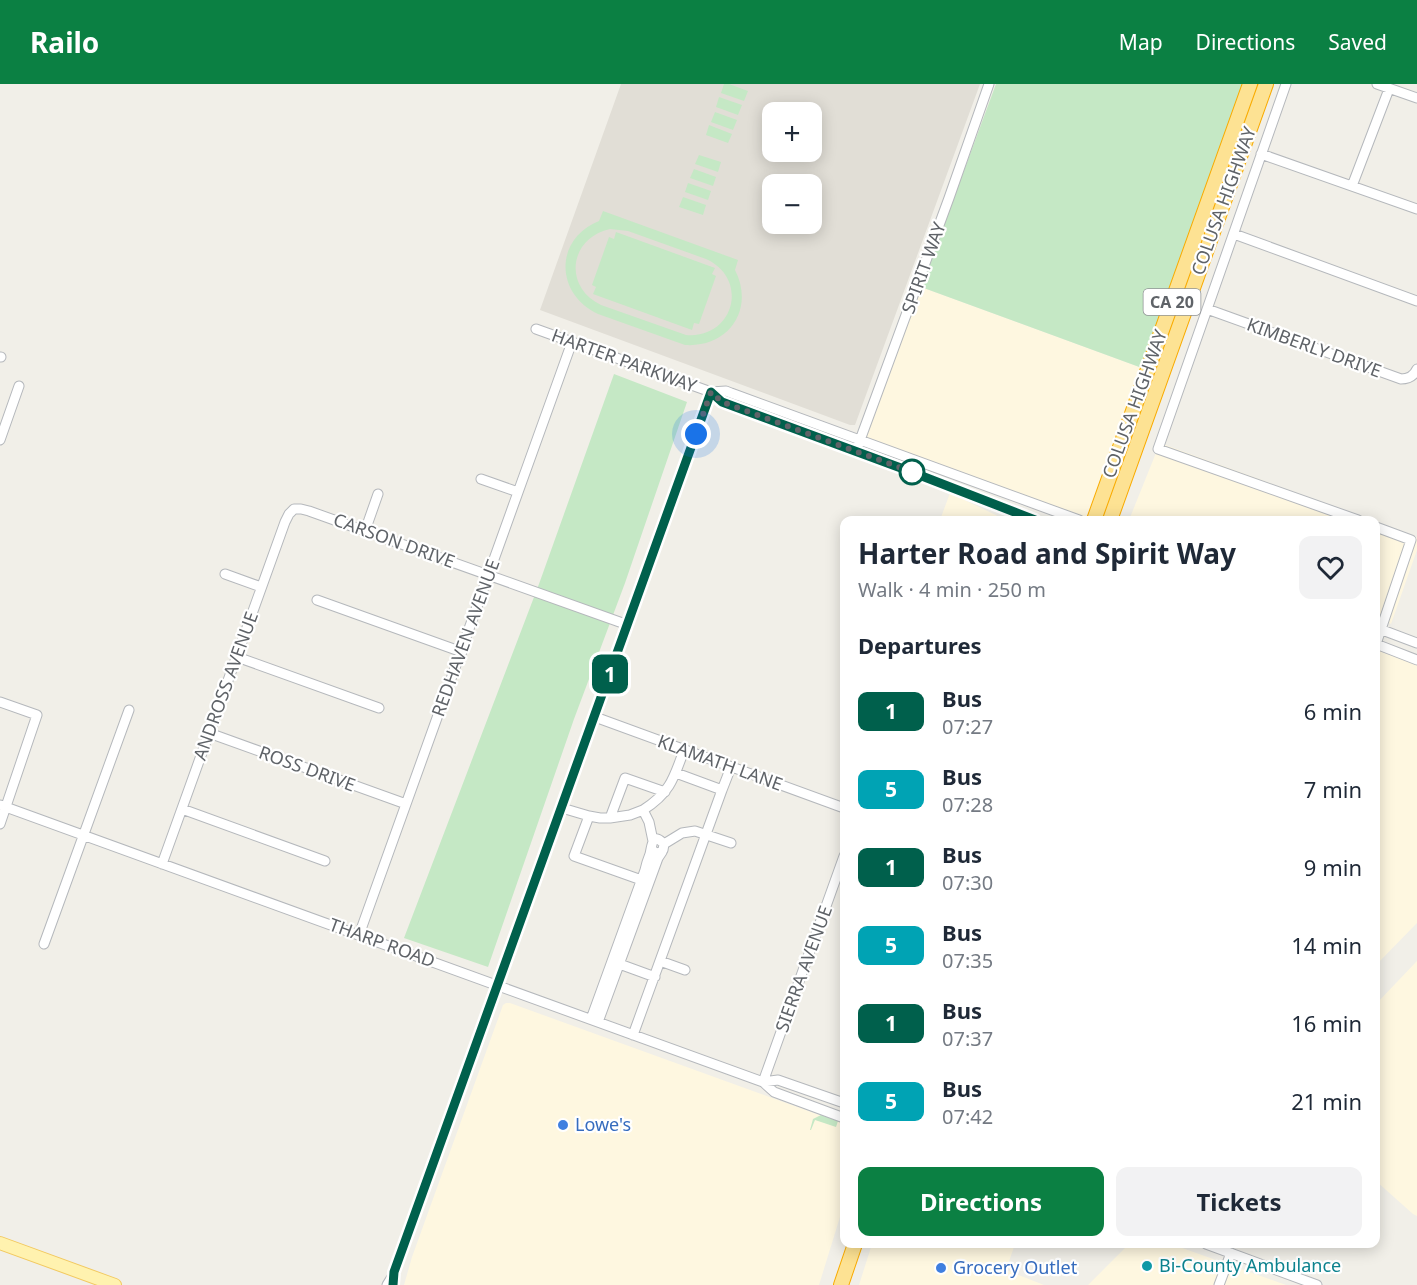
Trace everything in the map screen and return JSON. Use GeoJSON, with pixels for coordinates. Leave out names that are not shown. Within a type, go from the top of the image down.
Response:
{"type":"FeatureCollection","features":[{"type":"Feature","properties":{"kind":"highway","name":"COLUSA HIGHWAY"},"geometry":{"type":"LineString","coordinates":[[1095,516],[1250,84]]}},
{"type":"Feature","properties":{"kind":"highway","name":"COLUSA HIGHWAY"},"geometry":{"type":"LineString","coordinates":[[1111,516],[1266,84]]}},
{"type":"Feature","properties":{"kind":"highway"},"geometry":{"type":"LineString","coordinates":[[841,1285],[854,1248]]}},
{"type":"Feature","properties":{"kind":"main road"},"geometry":{"type":"LineString","coordinates":[[0,1244],[115,1285]]}},
{"type":"Feature","properties":{"kind":"street","name":"SPIRIT WAY"},"geometry":{"type":"LineString","coordinates":[[856,452],[950,198],[989,84]]}},
{"type":"Feature","properties":{"kind":"street"},"geometry":{"type":"LineString","coordinates":[[1286,84],[1158,449],[1347,516]]}},
{"type":"Feature","properties":{"kind":"street"},"geometry":{"type":"LineString","coordinates":[[1377,84],[1417,98]]}},
{"type":"Feature","properties":{"kind":"street"},"geometry":{"type":"LineString","coordinates":[[1352,186],[1389,89]]}},
{"type":"Feature","properties":{"kind":"street"},"geometry":{"type":"LineString","coordinates":[[1261,154],[1417,209]]}},
{"type":"Feature","properties":{"kind":"street"},"geometry":{"type":"LineString","coordinates":[[1234,234],[1417,301]]}},
{"type":"Feature","properties":{"kind":"street","name":"KIMBERLY DRIVE"},"geometry":{"type":"LineString","coordinates":[[1207,309],[1401,379],[1411,377],[1417,369]]}},
{"type":"Feature","properties":{"kind":"street","name":"HARTER PARKWAY"},"geometry":{"type":"LineString","coordinates":[[536,329],[711,392],[722,402],[1024,516]]}},
{"type":"Feature","properties":{"kind":"street","name":"REDHAVEN AVENUE"},"geometry":{"type":"LineString","coordinates":[[359,935],[572,342]]}},
{"type":"Feature","properties":{"kind":"street"},"geometry":{"type":"LineString","coordinates":[[0,440],[19,386]]}},
{"type":"Feature","properties":{"kind":"street","name":"HARTER PARKWAY"},"geometry":{"type":"LineString","coordinates":[[711,392],[726,391],[1068,516]]}},
{"type":"Feature","properties":{"kind":"street"},"geometry":{"type":"LineString","coordinates":[[387,1285],[394,1272],[711,392]]}},
{"type":"Feature","properties":{"kind":"street"},"geometry":{"type":"LineString","coordinates":[[481,479],[518,492]]}},
{"type":"Feature","properties":{"kind":"street"},"geometry":{"type":"LineString","coordinates":[[364,531],[378,494]]}},
{"type":"Feature","properties":{"kind":"street","name":"CARSON DRIVE"},"geometry":{"type":"LineString","coordinates":[[294,509],[309,511],[628,625]]}},
{"type":"Feature","properties":{"kind":"street","name":"ANDROSS AVENUE"},"geometry":{"type":"LineString","coordinates":[[162,864],[285,522],[294,509]]}},
{"type":"Feature","properties":{"kind":"street"},"geometry":{"type":"LineString","coordinates":[[1380,528],[1411,540],[1380,623]]}},
{"type":"Feature","properties":{"kind":"street"},"geometry":{"type":"LineString","coordinates":[[225,574],[261,587]]}},
{"type":"Feature","properties":{"kind":"street"},"geometry":{"type":"LineString","coordinates":[[318,600],[462,652]]}},
{"type":"Feature","properties":{"kind":"street"},"geometry":{"type":"LineString","coordinates":[[1380,629],[1417,643]]}},
{"type":"Feature","properties":{"kind":"street"},"geometry":{"type":"LineString","coordinates":[[1380,646],[1417,660]]}},
{"type":"Feature","properties":{"kind":"street"},"geometry":{"type":"LineString","coordinates":[[237,657],[379,708]]}},
{"type":"Feature","properties":{"kind":"street"},"geometry":{"type":"LineString","coordinates":[[0,702],[37,715],[3,806],[0,824]]}},
{"type":"Feature","properties":{"kind":"street"},"geometry":{"type":"LineString","coordinates":[[44,944],[129,710]]}},
{"type":"Feature","properties":{"kind":"street","name":"KLAMATH LANE"},"geometry":{"type":"LineString","coordinates":[[595,717],[840,807]]}},
{"type":"Feature","properties":{"kind":"street","name":"ROSS DRIVE"},"geometry":{"type":"LineString","coordinates":[[209,733],[406,804]]}},
{"type":"Feature","properties":{"kind":"street"},"geometry":{"type":"LineString","coordinates":[[562,807],[600,819],[630,815],[643,810],[665,792],[676,773],[684,750]]}},
{"type":"Feature","properties":{"kind":"street"},"geometry":{"type":"LineString","coordinates":[[633,1035],[731,767]]}},
{"type":"Feature","properties":{"kind":"street"},"geometry":{"type":"LineString","coordinates":[[676,773],[722,790]]}},
{"type":"Feature","properties":{"kind":"street"},"geometry":{"type":"LineString","coordinates":[[610,818],[625,778],[665,792]]}},
{"type":"Feature","properties":{"kind":"street","name":"THARP ROAD"},"geometry":{"type":"LineString","coordinates":[[3,806],[763,1082],[774,1092],[840,1117]]}},
{"type":"Feature","properties":{"kind":"street"},"geometry":{"type":"LineString","coordinates":[[182,809],[325,861]]}},
{"type":"Feature","properties":{"kind":"street"},"geometry":{"type":"LineString","coordinates":[[643,810],[649,822],[655,852],[688,831],[695,831],[731,843]]}},
{"type":"Feature","properties":{"kind":"street"},"geometry":{"type":"LineString","coordinates":[[589,816],[574,856],[645,881]]}},
{"type":"Feature","properties":{"kind":"street"},"geometry":{"type":"LineString","coordinates":[[594,1020],[645,881],[652,845]]}},
{"type":"Feature","properties":{"kind":"street"},"geometry":{"type":"LineString","coordinates":[[645,881],[663,848]]}},
{"type":"Feature","properties":{"kind":"street","name":"SIERRA AVENUE"},"geometry":{"type":"LineString","coordinates":[[763,1082],[840,867]]}},
{"type":"Feature","properties":{"kind":"street"},"geometry":{"type":"LineString","coordinates":[[660,961],[685,970]]}},
{"type":"Feature","properties":{"kind":"street"},"geometry":{"type":"LineString","coordinates":[[616,963],[655,976]]}},
{"type":"Feature","properties":{"kind":"street","name":"THARP ROAD"},"geometry":{"type":"LineString","coordinates":[[763,1082],[778,1080],[840,1102]]}},
{"type":"Feature","properties":{"kind":"street"},"geometry":{"type":"LineString","coordinates":[[1217,1248],[1317,1285]]}},
{"type":"Feature","properties":{"kind":"street"},"geometry":{"type":"LineString","coordinates":[[1219,1285],[1231,1253]]}},
{"type":"Feature","properties":{"kind":"street"},"geometry":{"type":"LineString","coordinates":[[393,1285],[394,1272]]}},
{"type":"Feature","properties":{"kind":"shaded area"},"geometry":{"type":"Polygon","coordinates":[[[621,84],[980,84],[855,425],[540,310],[621,84]]]}},
{"type":"Feature","properties":{"kind":"shaded area"},"geometry":{"type":"Polygon","coordinates":[[[921,287],[1142,368],[1090,516],[1080,516],[948,471],[865,439],[921,287]]]}},
{"type":"Feature","properties":{"kind":"shaded area"},"geometry":{"type":"Polygon","coordinates":[[[1160,443],[1360,516],[1131,516],[1160,443]]]}},
{"type":"Feature","properties":{"kind":"shaded area"},"geometry":{"type":"Polygon","coordinates":[[[950,493],[998,516],[941,516],[950,493]]]}},
{"type":"Feature","properties":{"kind":"shaded area"},"geometry":{"type":"Polygon","coordinates":[[[1380,524],[1417,538],[1417,550],[1391,624],[1380,620],[1380,524]]]}},
{"type":"Feature","properties":{"kind":"shaded area"},"geometry":{"type":"Polygon","coordinates":[[[1380,651],[1417,665],[1417,923],[1380,961],[1380,651]]]}},
{"type":"Feature","properties":{"kind":"shaded area"},"geometry":{"type":"Polygon","coordinates":[[[1417,961],[1417,1216],[1380,1185],[1380,1000],[1417,961]]]}},
{"type":"Feature","properties":{"kind":"shaded area"},"geometry":{"type":"Polygon","coordinates":[[[510,1003],[840,1123],[840,1217],[819,1285],[404,1285],[503,1005],[510,1003]]]}},
{"type":"Feature","properties":{"kind":"shaded area"},"geometry":{"type":"Polygon","coordinates":[[[871,1248],[1014,1248],[1006,1270],[1044,1285],[859,1285],[871,1248]]]}},
{"type":"Feature","properties":{"kind":"shaded area"},"geometry":{"type":"Polygon","coordinates":[[[1125,1248],[1182,1248],[1286,1285],[1088,1285],[1125,1248]]]}},
{"type":"Feature","properties":{"kind":"green space"},"geometry":{"type":"Polygon","coordinates":[[[724,84],[748,91],[744,101],[721,93],[724,84]]]}},
{"type":"Feature","properties":{"kind":"green space"},"geometry":{"type":"Polygon","coordinates":[[[996,84],[1244,84],[1142,368],[921,287],[996,84]]]}},
{"type":"Feature","properties":{"kind":"green space"},"geometry":{"type":"Polygon","coordinates":[[[719,97],[742,105],[738,115],[716,107],[719,97]]]}},
{"type":"Feature","properties":{"kind":"green space"},"geometry":{"type":"Polygon","coordinates":[[[715,112],[737,120],[733,130],[711,122],[715,112]]]}},
{"type":"Feature","properties":{"kind":"green space"},"geometry":{"type":"Polygon","coordinates":[[[709,125],[732,134],[728,143],[706,135],[709,125]]]}},
{"type":"Feature","properties":{"kind":"green space"},"geometry":{"type":"Polygon","coordinates":[[[699,155],[721,162],[718,172],[695,164],[699,155]]]}},
{"type":"Feature","properties":{"kind":"green space"},"geometry":{"type":"Polygon","coordinates":[[[694,169],[716,177],[713,186],[690,178],[694,169]]]}},
{"type":"Feature","properties":{"kind":"green space"},"geometry":{"type":"Polygon","coordinates":[[[688,183],[711,191],[708,200],[685,192],[688,183]]]}},
{"type":"Feature","properties":{"kind":"green space"},"geometry":{"type":"Polygon","coordinates":[[[683,197],[706,205],[703,215],[679,207],[683,197]]]}},
{"type":"Feature","properties":{"kind":"green space"},"geometry":{"type":"Polygon","coordinates":[[[603,211],[738,260],[735,270],[742,299],[740,312],[734,323],[714,340],[685,345],[598,314],[584,305],[574,294],[568,281],[566,267],[568,253],[574,240],[584,229],[599,221],[603,211]],[[610,229],[596,234],[579,252],[576,275],[581,287],[589,297],[601,305],[686,335],[702,334],[716,328],[725,318],[731,306],[732,293],[728,280],[720,268],[706,259],[628,231],[610,229]]]}},
{"type":"Feature","properties":{"kind":"green space"},"geometry":{"type":"Polygon","coordinates":[[[616,232],[715,268],[712,274],[716,276],[699,324],[694,323],[692,330],[593,294],[596,287],[592,285],[609,237],[614,239],[616,232]]]}},
{"type":"Feature","properties":{"kind":"green space"},"geometry":{"type":"Polygon","coordinates":[[[614,374],[687,402],[488,967],[404,938],[539,584],[614,374]]]}},
{"type":"Feature","properties":{"kind":"green space"},"geometry":{"type":"Polygon","coordinates":[[[821,1115],[838,1121],[836,1127],[815,1120],[810,1130],[813,1119],[821,1115]]]}},
{"type":"Feature","properties":{"kind":"bus line","name":"1"},"geometry":{"type":"LineString","coordinates":[[393,1285],[394,1272],[711,392],[722,402],[1025,516]]}},
{"type":"Feature","properties":{"kind":"place","name":"Lowe's"},"geometry":{"type":"Point","coordinates":[563,1125]}},
{"type":"Feature","properties":{"kind":"place","name":"Bi-County Ambulance"},"geometry":{"type":"Point","coordinates":[1147,1266]}},
{"type":"Feature","properties":{"kind":"place","name":"Grocery Outlet"},"geometry":{"type":"Point","coordinates":[941,1268]}},
{"type":"Feature","properties":{"kind":"route"},"geometry":{"type":"LineString","coordinates":[[696,434],[711,392],[722,402],[912,472]]}}]}
